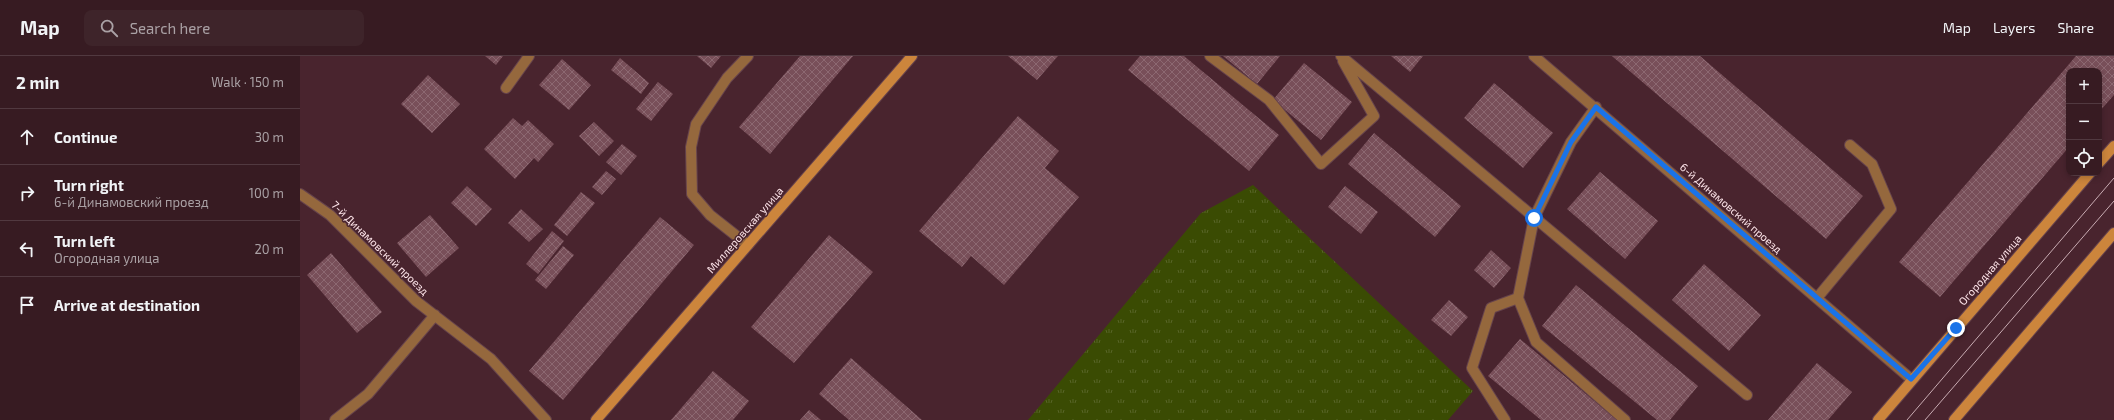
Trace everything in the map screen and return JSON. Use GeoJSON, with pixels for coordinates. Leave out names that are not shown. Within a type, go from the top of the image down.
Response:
{"type":"FeatureCollection","features":[{"type":"Feature","properties":{"kind":"street"},"geometry":{"type":"LineString","coordinates":[[506,88],[529,56]]}},
{"type":"Feature","properties":{"kind":"street"},"geometry":{"type":"LineString","coordinates":[[748,56],[728,78],[696,124],[691,147],[692,194],[710,215],[748,245]]}},
{"type":"Feature","properties":{"kind":"street","name":"Миллеровская улица"},"geometry":{"type":"LineString","coordinates":[[596,420],[912,56]]}},
{"type":"Feature","properties":{"kind":"street"},"geometry":{"type":"LineString","coordinates":[[1210,56],[1269,100],[1321,164],[1374,116],[1341,56]]}},
{"type":"Feature","properties":{"kind":"street"},"geometry":{"type":"LineString","coordinates":[[1341,56],[1747,395]]}},
{"type":"Feature","properties":{"kind":"street","name":"6-й Динамовский проезд"},"geometry":{"type":"LineString","coordinates":[[1534,56],[1596,107],[1911,379]]}},
{"type":"Feature","properties":{"kind":"street"},"geometry":{"type":"LineString","coordinates":[[1596,107],[1571,142],[1534,218],[1518,298],[1536,342],[1625,420]]}},
{"type":"Feature","properties":{"kind":"street"},"geometry":{"type":"LineString","coordinates":[[1817,298],[1891,209],[1872,164],[1850,145]]}},
{"type":"Feature","properties":{"kind":"street"},"geometry":{"type":"LineString","coordinates":[[2102,160],[2114,146]]}},
{"type":"Feature","properties":{"kind":"street","name":"Огородная улица"},"geometry":{"type":"LineString","coordinates":[[1878,420],[1911,379],[2087,176]]}},
{"type":"Feature","properties":{"kind":"street","name":"7-й Динамовский проезд"},"geometry":{"type":"LineString","coordinates":[[300,194],[330,215],[416,302],[492,359],[546,420]]}},
{"type":"Feature","properties":{"kind":"street"},"geometry":{"type":"LineString","coordinates":[[1957,419],[2114,233]]}},
{"type":"Feature","properties":{"kind":"street"},"geometry":{"type":"LineString","coordinates":[[1506,420],[1472,368],[1491,308],[1518,298]]}},
{"type":"Feature","properties":{"kind":"street"},"geometry":{"type":"LineString","coordinates":[[335,420],[368,394],[435,315]]}},
{"type":"Feature","properties":{"kind":"green space"},"geometry":{"type":"Polygon","coordinates":[[[1253,185],[1473,391],[1448,420],[1028,420],[1201,213],[1253,185]]]}},
{"type":"Feature","properties":{"kind":"building"},"geometry":{"type":"Polygon","coordinates":[[[485,56],[503,56],[496,65],[485,56]]]}},
{"type":"Feature","properties":{"kind":"building"},"geometry":{"type":"Polygon","coordinates":[[[697,56],[721,56],[711,68],[697,56]]]}},
{"type":"Feature","properties":{"kind":"building"},"geometry":{"type":"Polygon","coordinates":[[[800,56],[853,56],[770,154],[739,127],[800,56]]]}},
{"type":"Feature","properties":{"kind":"building"},"geometry":{"type":"Polygon","coordinates":[[[1008,56],[1058,56],[1037,80],[1008,56]]]}},
{"type":"Feature","properties":{"kind":"building"},"geometry":{"type":"Polygon","coordinates":[[[1140,56],[1184,56],[1279,135],[1249,171],[1128,70],[1140,56]]]}},
{"type":"Feature","properties":{"kind":"building"},"geometry":{"type":"Polygon","coordinates":[[[1223,56],[1280,56],[1257,84],[1223,56]]]}},
{"type":"Feature","properties":{"kind":"building"},"geometry":{"type":"Polygon","coordinates":[[[1391,56],[1423,56],[1410,72],[1391,56]]]}},
{"type":"Feature","properties":{"kind":"building"},"geometry":{"type":"Polygon","coordinates":[[[1612,56],[1700,56],[1863,196],[1826,239],[1612,56]]]}},
{"type":"Feature","properties":{"kind":"building"},"geometry":{"type":"Polygon","coordinates":[[[2076,56],[2114,56],[2114,95],[2102,109],[2102,68],[2066,68],[2066,150],[1940,297],[1899,262],[2076,56]]]}},
{"type":"Feature","properties":{"kind":"building"},"geometry":{"type":"Polygon","coordinates":[[[620,58],[649,83],[641,94],[611,70],[620,58]]]}},
{"type":"Feature","properties":{"kind":"building"},"geometry":{"type":"Polygon","coordinates":[[[562,59],[591,85],[569,110],[539,85],[562,59]]]}},
{"type":"Feature","properties":{"kind":"building"},"geometry":{"type":"Polygon","coordinates":[[[1304,63],[1352,102],[1321,140],[1273,100],[1304,63]]]}},
{"type":"Feature","properties":{"kind":"building"},"geometry":{"type":"Polygon","coordinates":[[[428,75],[460,104],[432,133],[401,104],[428,75]]]}},
{"type":"Feature","properties":{"kind":"building"},"geometry":{"type":"Polygon","coordinates":[[[658,82],[673,94],[651,121],[636,109],[658,82]]]}},
{"type":"Feature","properties":{"kind":"building"},"geometry":{"type":"Polygon","coordinates":[[[1494,83],[1553,133],[1523,168],[1464,118],[1494,83]]]}},
{"type":"Feature","properties":{"kind":"building"},"geometry":{"type":"Polygon","coordinates":[[[1018,116],[1059,151],[1045,168],[1079,197],[1004,285],[971,256],[962,267],[919,231],[1018,116]]]}},
{"type":"Feature","properties":{"kind":"building"},"geometry":{"type":"Polygon","coordinates":[[[513,118],[522,126],[528,120],[554,144],[538,162],[534,158],[515,179],[484,149],[513,118]]]}},
{"type":"Feature","properties":{"kind":"building"},"geometry":{"type":"Polygon","coordinates":[[[594,122],[614,141],[599,156],[579,136],[594,122]]]}},
{"type":"Feature","properties":{"kind":"building"},"geometry":{"type":"Polygon","coordinates":[[[1374,133],[1461,206],[1435,237],[1348,164],[1374,133]]]}},
{"type":"Feature","properties":{"kind":"building"},"geometry":{"type":"Polygon","coordinates":[[[622,144],[637,156],[621,175],[606,162],[622,144]]]}},
{"type":"Feature","properties":{"kind":"building"},"geometry":{"type":"Polygon","coordinates":[[[606,171],[616,179],[602,195],[592,187],[606,171]]]}},
{"type":"Feature","properties":{"kind":"building"},"geometry":{"type":"Polygon","coordinates":[[[1600,172],[1658,221],[1625,259],[1567,209],[1600,172]]]}},
{"type":"Feature","properties":{"kind":"building"},"geometry":{"type":"Polygon","coordinates":[[[467,186],[492,209],[476,226],[451,203],[467,186]]]}},
{"type":"Feature","properties":{"kind":"building"},"geometry":{"type":"Polygon","coordinates":[[[1345,186],[1378,212],[1361,234],[1328,207],[1345,186]]]}},
{"type":"Feature","properties":{"kind":"building"},"geometry":{"type":"Polygon","coordinates":[[[581,192],[595,203],[567,236],[554,225],[581,192]]]}},
{"type":"Feature","properties":{"kind":"building"},"geometry":{"type":"Polygon","coordinates":[[[521,209],[543,229],[529,242],[508,223],[521,209]]]}},
{"type":"Feature","properties":{"kind":"building"},"geometry":{"type":"Polygon","coordinates":[[[430,215],[459,248],[426,277],[397,243],[430,215]]]}},
{"type":"Feature","properties":{"kind":"building"},"geometry":{"type":"Polygon","coordinates":[[[660,217],[694,245],[563,400],[529,371],[660,217]]]}},
{"type":"Feature","properties":{"kind":"building"},"geometry":{"type":"Polygon","coordinates":[[[552,231],[564,241],[538,274],[526,264],[552,231]]]}},
{"type":"Feature","properties":{"kind":"building"},"geometry":{"type":"Polygon","coordinates":[[[829,235],[873,272],[794,363],[751,327],[829,235]]]}},
{"type":"Feature","properties":{"kind":"building"},"geometry":{"type":"Polygon","coordinates":[[[563,246],[574,255],[546,289],[535,280],[563,246]]]}},
{"type":"Feature","properties":{"kind":"building"},"geometry":{"type":"Polygon","coordinates":[[[1491,250],[1511,268],[1494,288],[1474,270],[1491,250]]]}},
{"type":"Feature","properties":{"kind":"building"},"geometry":{"type":"Polygon","coordinates":[[[331,253],[382,312],[357,333],[307,275],[331,253]]]}},
{"type":"Feature","properties":{"kind":"building"},"geometry":{"type":"Polygon","coordinates":[[[1704,264],[1761,315],[1729,351],[1672,300],[1704,264]]]}},
{"type":"Feature","properties":{"kind":"building"},"geometry":{"type":"Polygon","coordinates":[[[1576,285],[1698,386],[1670,420],[1657,420],[1542,326],[1576,285]]]}},
{"type":"Feature","properties":{"kind":"building"},"geometry":{"type":"Polygon","coordinates":[[[1449,300],[1468,317],[1451,336],[1431,320],[1449,300]]]}},
{"type":"Feature","properties":{"kind":"building"},"geometry":{"type":"Polygon","coordinates":[[[1520,339],[1617,420],[1541,420],[1488,376],[1520,339]]]}},
{"type":"Feature","properties":{"kind":"building"},"geometry":{"type":"Polygon","coordinates":[[[851,358],[922,420],[849,420],[819,394],[851,358]]]}},
{"type":"Feature","properties":{"kind":"building"},"geometry":{"type":"Polygon","coordinates":[[[1817,363],[1852,392],[1828,420],[1768,420],[1817,363]]]}},
{"type":"Feature","properties":{"kind":"building"},"geometry":{"type":"Polygon","coordinates":[[[713,371],[749,401],[733,420],[671,420],[713,371]]]}},
{"type":"Feature","properties":{"kind":"building"},"geometry":{"type":"Polygon","coordinates":[[[809,410],[821,420],[800,420],[809,410]]]}},
{"type":"Feature","properties":{"kind":"tram line"},"geometry":{"type":"LineString","coordinates":[[1907,420],[2114,178]]}},
{"type":"Feature","properties":{"kind":"tram line"},"geometry":{"type":"LineString","coordinates":[[1925,420],[2114,201]]}},
{"type":"Feature","properties":{"kind":"route"},"geometry":{"type":"LineString","coordinates":[[1534,218],[1571,142],[1596,107],[1911,379],[1956,328]]}}]}
